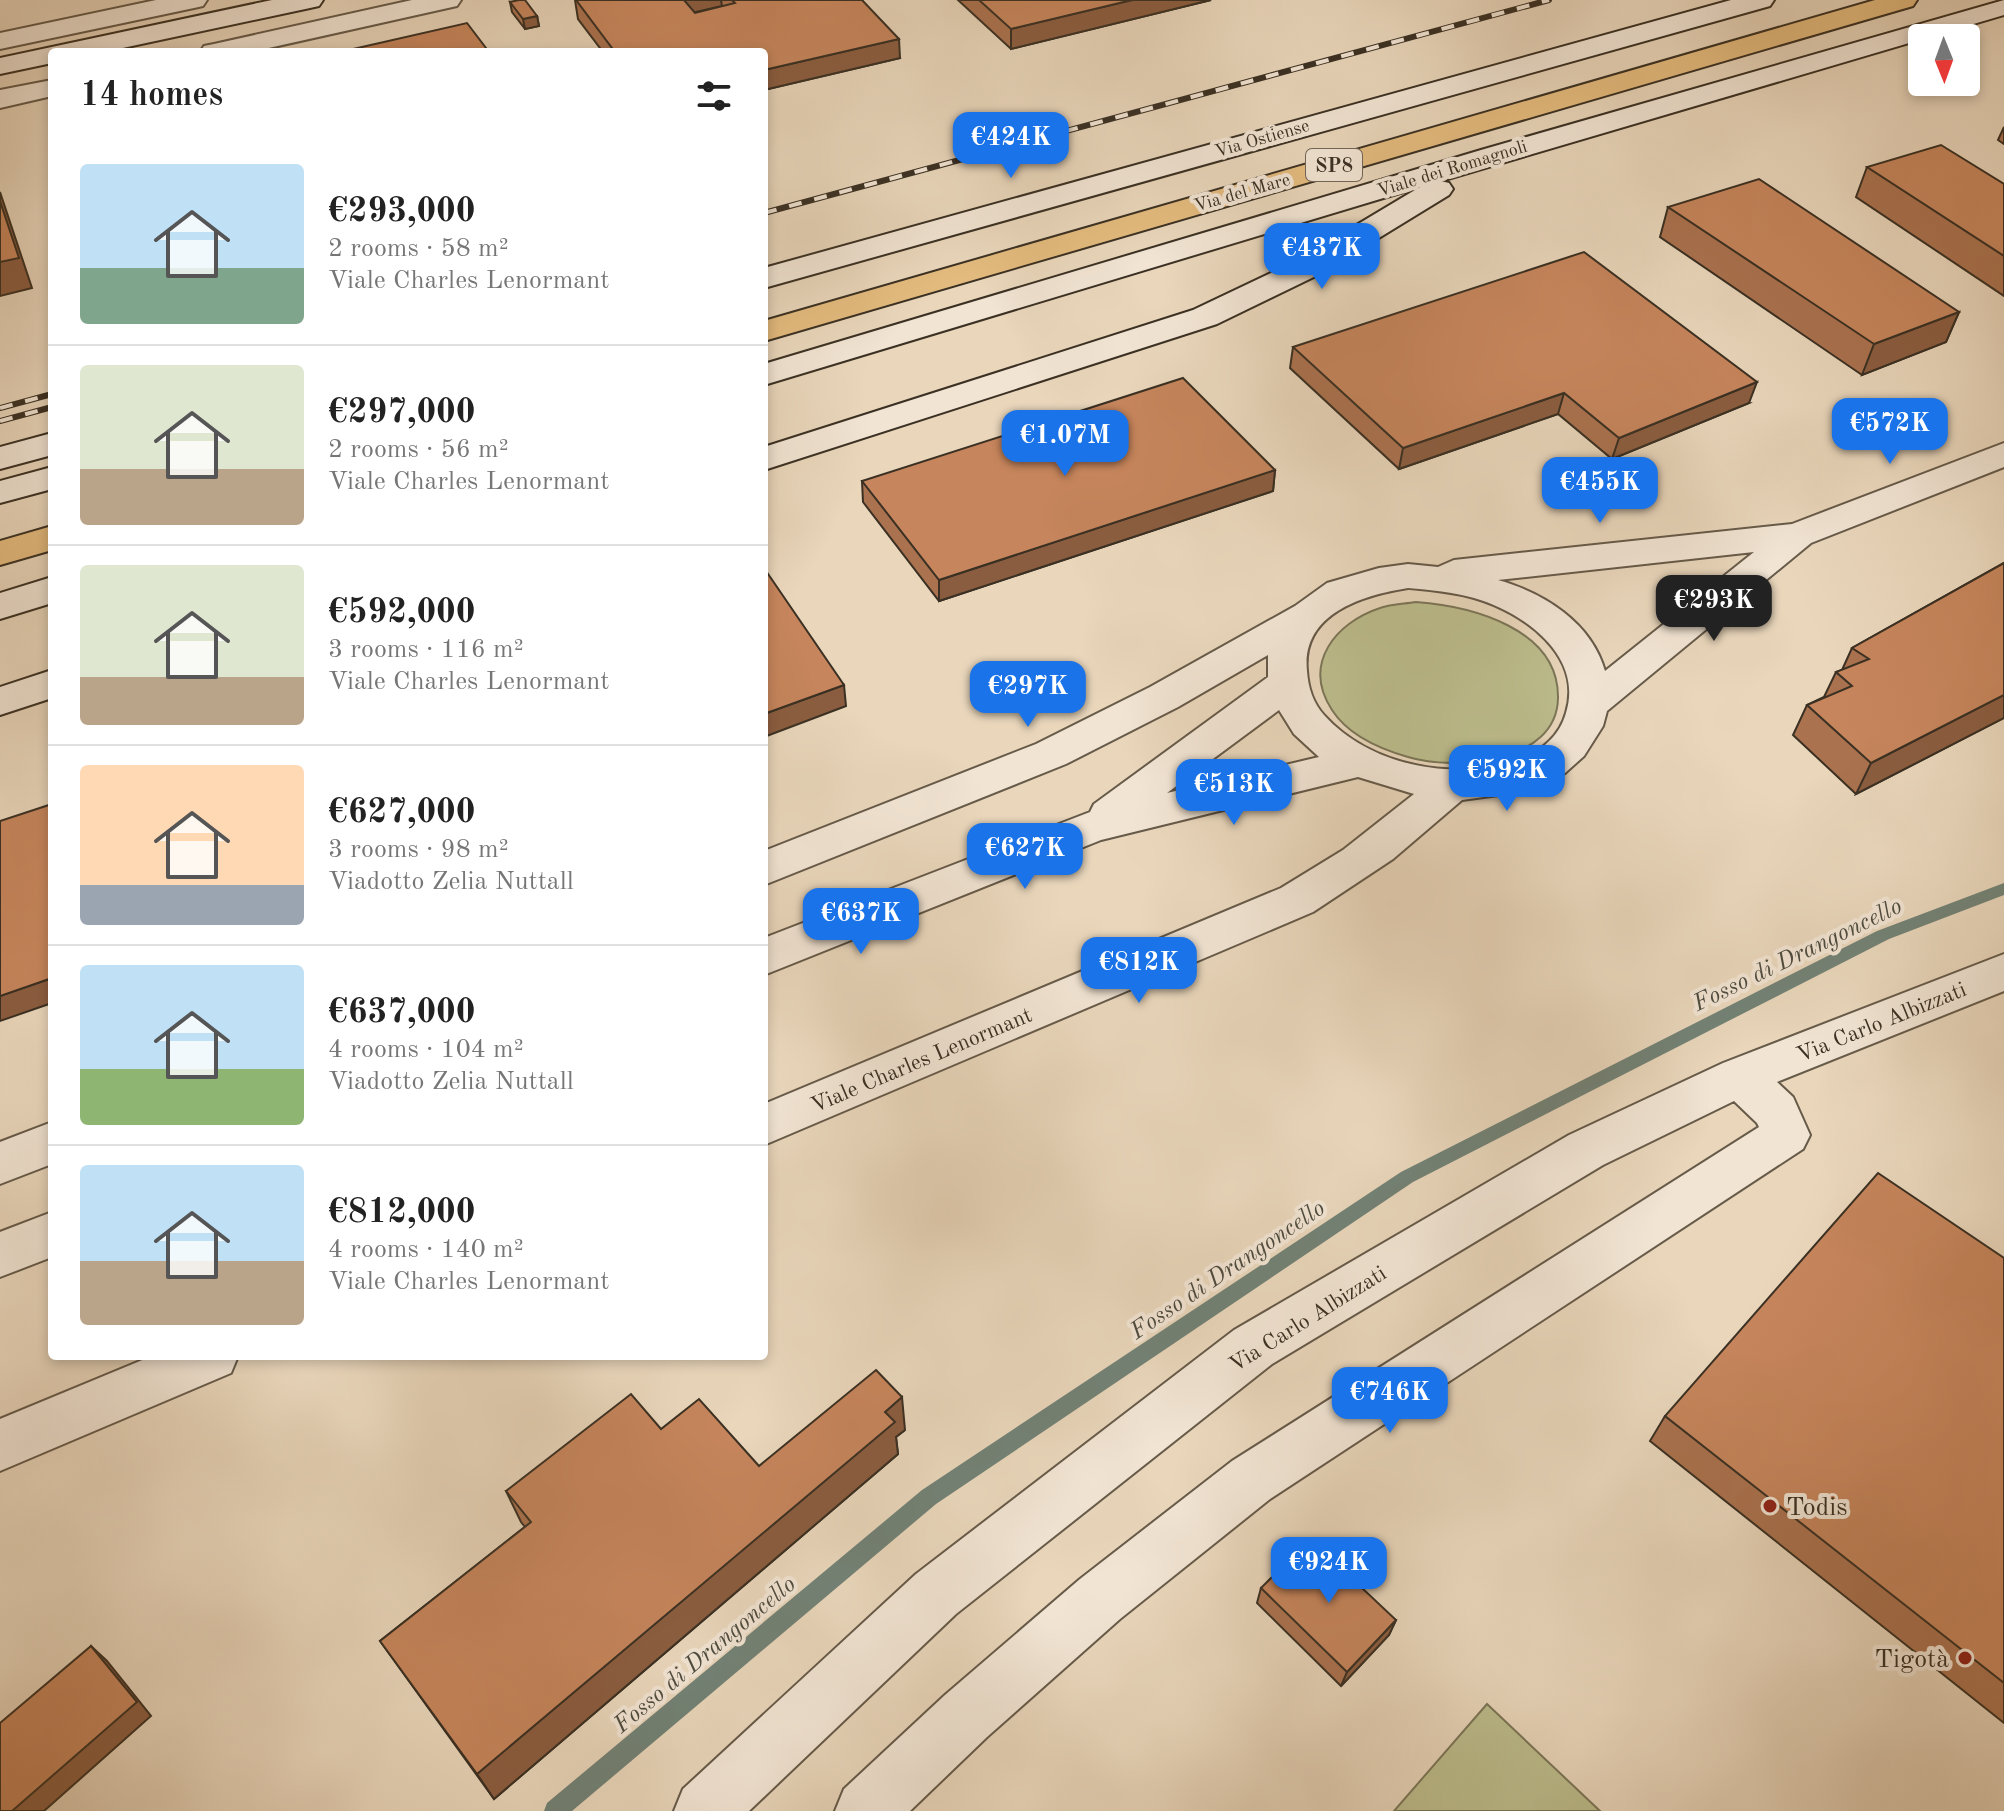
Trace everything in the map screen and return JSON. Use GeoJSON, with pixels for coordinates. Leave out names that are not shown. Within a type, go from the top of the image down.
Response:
{"type":"FeatureCollection","features":[{"type":"Feature","properties":{"kind":"main road","name":"Via del Mare"},"geometry":{"type":"LineString","coordinates":[[768,330],[1904,0]]}},
{"type":"Feature","properties":{"kind":"main road"},"geometry":{"type":"LineString","coordinates":[[0,553],[48,539]]}},
{"type":"Feature","properties":{"kind":"street"},"geometry":{"type":"LineString","coordinates":[[0,41],[194,0]]}},
{"type":"Feature","properties":{"kind":"street"},"geometry":{"type":"LineString","coordinates":[[84,48],[310,0]]}},
{"type":"Feature","properties":{"kind":"street"},"geometry":{"type":"LineString","coordinates":[[232,48],[448,0]]}},
{"type":"Feature","properties":{"kind":"street","name":"Via Ostiense"},"geometry":{"type":"LineString","coordinates":[[768,277],[1761,0]]}},
{"type":"Feature","properties":{"kind":"street","name":"Viale dei Romagnoli"},"geometry":{"type":"LineString","coordinates":[[768,374],[1491,156],[2004,7]]}},
{"type":"Feature","properties":{"kind":"street"},"geometry":{"type":"LineString","coordinates":[[0,66],[48,56]]}},
{"type":"Feature","properties":{"kind":"street"},"geometry":{"type":"LineString","coordinates":[[0,99],[48,89]]}},
{"type":"Feature","properties":{"kind":"street"},"geometry":{"type":"LineString","coordinates":[[768,249],[1035,176],[1143,152],[1274,135]]}},
{"type":"Feature","properties":{"kind":"street"},"geometry":{"type":"LineString","coordinates":[[768,458],[1205,317],[1309,267],[1491,156]]}},
{"type":"Feature","properties":{"kind":"street"},"geometry":{"type":"LineString","coordinates":[[0,458],[48,445]]}},
{"type":"Feature","properties":{"kind":"street"},"geometry":{"type":"LineString","coordinates":[[768,867],[1051,754],[1164,697],[1306,616],[1333,595],[1368,582],[1798,535],[2004,454]]}},
{"type":"Feature","properties":{"kind":"street"},"geometry":{"type":"LineString","coordinates":[[0,492],[48,479]]}},
{"type":"Feature","properties":{"kind":"street"},"geometry":{"type":"LineString","coordinates":[[1592,702],[1798,535]]}},
{"type":"Feature","properties":{"kind":"street"},"geometry":{"type":"LineString","coordinates":[[1306,616],[1291,636],[1285,659],[1287,683],[1300,713],[1325,740],[1360,762],[1404,778],[1451,785],[1505,781],[1549,763],[1579,736],[1592,702],[1587,669],[1568,638],[1538,611],[1483,587],[1454,580],[1408,576]]}},
{"type":"Feature","properties":{"kind":"street"},"geometry":{"type":"LineString","coordinates":[[0,606],[48,591]]}},
{"type":"Feature","properties":{"kind":"street"},"geometry":{"type":"LineString","coordinates":[[1092,827],[1287,683]]}},
{"type":"Feature","properties":{"kind":"street"},"geometry":{"type":"LineString","coordinates":[[0,701],[48,685]]}},
{"type":"Feature","properties":{"kind":"street"},"geometry":{"type":"LineString","coordinates":[[768,955],[1092,827],[1360,762]]}},
{"type":"Feature","properties":{"kind":"street","name":"Viale Charles Lenormant"},"geometry":{"type":"LineString","coordinates":[[768,1123],[1297,900],[1342,875],[1378,849],[1451,785]]}},
{"type":"Feature","properties":{"kind":"street","name":"Via Carlo Albizzati"},"geometry":{"type":"LineString","coordinates":[[705,1811],[936,1594],[1253,1347],[1586,1150],[1740,1077],[2004,972]]}},
{"type":"Feature","properties":{"kind":"street"},"geometry":{"type":"LineString","coordinates":[[866,1811],[966,1716],[1100,1599],[1251,1480],[1786,1135],[1776,1111],[1740,1077]]}},
{"type":"Feature","properties":{"kind":"street"},"geometry":{"type":"LineString","coordinates":[[0,1163],[48,1145]]}},
{"type":"Feature","properties":{"kind":"street"},"geometry":{"type":"LineString","coordinates":[[0,1255],[48,1236]]}},
{"type":"Feature","properties":{"kind":"street"},"geometry":{"type":"LineString","coordinates":[[0,1445],[202,1360]]}},
{"type":"Feature","properties":{"kind":"green space"},"geometry":{"type":"Polygon","coordinates":[[[1416,602],[1461,609],[1508,625],[1528,638],[1544,654],[1554,674],[1558,698],[1553,720],[1541,737],[1500,758],[1451,763],[1428,761],[1376,745],[1356,734],[1339,719],[1324,693],[1321,677],[1322,661],[1328,647],[1349,624],[1364,615],[1384,607],[1416,602]]]}},
{"type":"Feature","properties":{"kind":"green space"},"geometry":{"type":"Polygon","coordinates":[[[1487,1704],[1600,1811],[1394,1811],[1487,1704]]]}},
{"type":"Feature","properties":{"kind":"building"},"geometry":{"type":"Polygon","coordinates":[[[525,0],[537,16],[523,19],[510,2],[525,0]]]}},
{"type":"Feature","properties":{"kind":"building"},"geometry":{"type":"Polygon","coordinates":[[[576,0],[684,0],[695,13],[735,3],[732,0],[862,0],[899,39],[768,69],[768,48],[612,48],[576,0]]]}},
{"type":"Feature","properties":{"kind":"building"},"geometry":{"type":"Polygon","coordinates":[[[979,0],[1132,0],[1011,29],[979,0]]]}},
{"type":"Feature","properties":{"kind":"building"},"geometry":{"type":"Polygon","coordinates":[[[467,23],[486,48],[358,48],[467,23]]]}},
{"type":"Feature","properties":{"kind":"building"},"geometry":{"type":"Polygon","coordinates":[[[1941,145],[2004,184],[2004,256],[1867,167],[1941,145]]]}},
{"type":"Feature","properties":{"kind":"building"},"geometry":{"type":"Polygon","coordinates":[[[1759,179],[1959,312],[1874,344],[1668,207],[1759,179]]]}},
{"type":"Feature","properties":{"kind":"building"},"geometry":{"type":"Polygon","coordinates":[[[0,201],[19,258],[0,262],[0,201]]]}},
{"type":"Feature","properties":{"kind":"building"},"geometry":{"type":"Polygon","coordinates":[[[1584,252],[1757,382],[1619,438],[1564,393],[1403,448],[1293,347],[1584,252]]]}},
{"type":"Feature","properties":{"kind":"building"},"geometry":{"type":"Polygon","coordinates":[[[1183,378],[1275,470],[939,580],[862,481],[1183,378]]]}},
{"type":"Feature","properties":{"kind":"building"},"geometry":{"type":"Polygon","coordinates":[[[2004,563],[2004,695],[1871,763],[1807,705],[1852,686],[1836,672],[1869,659],[1852,648],[2004,563]]]}},
{"type":"Feature","properties":{"kind":"building"},"geometry":{"type":"Polygon","coordinates":[[[768,574],[844,685],[768,713],[768,574]]]}},
{"type":"Feature","properties":{"kind":"building"},"geometry":{"type":"Polygon","coordinates":[[[48,805],[48,979],[0,996],[0,821],[48,805]]]}},
{"type":"Feature","properties":{"kind":"building"},"geometry":{"type":"Polygon","coordinates":[[[1878,1173],[2004,1258],[2004,1683],[1665,1416],[1878,1173]]]}},
{"type":"Feature","properties":{"kind":"building"},"geometry":{"type":"Polygon","coordinates":[[[876,1370],[902,1397],[885,1412],[895,1422],[477,1774],[380,1641],[531,1522],[506,1491],[631,1394],[661,1429],[699,1399],[759,1466],[876,1370]]]}},
{"type":"Feature","properties":{"kind":"building"},"geometry":{"type":"Polygon","coordinates":[[[1310,1539],[1396,1620],[1347,1672],[1261,1588],[1310,1539]]]}},
{"type":"Feature","properties":{"kind":"building"},"geometry":{"type":"Polygon","coordinates":[[[91,1646],[137,1702],[12,1811],[0,1811],[0,1723],[91,1646]]]}},
{"type":"Feature","properties":{"kind":"waterway","name":"Fosso di Drangoncello"},"geometry":{"type":"LineString","coordinates":[[555,1811],[929,1497],[1407,1177],[1883,935],[2004,889]]}},
{"type":"Feature","properties":{"kind":"railway"},"geometry":{"type":"LineString","coordinates":[[768,212],[1549,0]]}},
{"type":"Feature","properties":{"kind":"railway"},"geometry":{"type":"LineString","coordinates":[[0,408],[48,395]]}},
{"type":"Feature","properties":{"kind":"railway"},"geometry":{"type":"LineString","coordinates":[[0,421],[48,408]]}},
{"type":"Feature","properties":{"kind":"place","name":"Todis"},"geometry":{"type":"Point","coordinates":[1770,1506]}},
{"type":"Feature","properties":{"kind":"place","name":"Tigotà"},"geometry":{"type":"Point","coordinates":[1965,1658]}}]}
